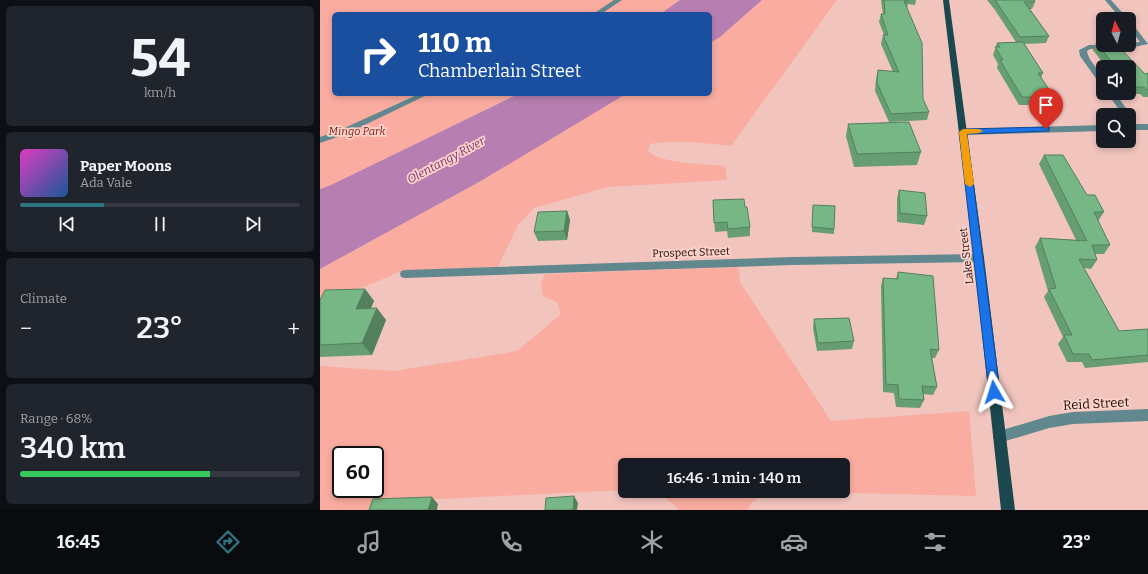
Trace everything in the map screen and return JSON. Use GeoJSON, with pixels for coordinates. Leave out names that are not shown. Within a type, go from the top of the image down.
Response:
{"type":"FeatureCollection","features":[{"type":"Feature","properties":{"kind":"main road","name":"Lake Street"},"geometry":{"type":"LineString","coordinates":[[946,0],[979,258],[1008,510]]}},
{"type":"Feature","properties":{"kind":"street"},"geometry":{"type":"LineString","coordinates":[[599,12],[619,0]]}},
{"type":"Feature","properties":{"kind":"street"},"geometry":{"type":"LineString","coordinates":[[1108,0],[1119,12]]}},
{"type":"Feature","properties":{"kind":"street"},"geometry":{"type":"LineString","coordinates":[[1136,32],[1145,43],[1136,45]]}},
{"type":"Feature","properties":{"kind":"street"},"geometry":{"type":"LineString","coordinates":[[1136,45],[1148,45]]}},
{"type":"Feature","properties":{"kind":"street"},"geometry":{"type":"LineString","coordinates":[[1096,47],[1089,47],[1083,50],[1084,56],[1096,72]]}},
{"type":"Feature","properties":{"kind":"street"},"geometry":{"type":"LineString","coordinates":[[320,140],[343,132],[421,96]]}},
{"type":"Feature","properties":{"kind":"street"},"geometry":{"type":"LineString","coordinates":[[1136,127],[1148,127]]}},
{"type":"Feature","properties":{"kind":"street"},"geometry":{"type":"LineString","coordinates":[[963,132],[1096,128]]}},
{"type":"Feature","properties":{"kind":"street","name":"Prospect Street"},"geometry":{"type":"LineString","coordinates":[[405,274],[784,261],[979,258]]}},
{"type":"Feature","properties":{"kind":"street","name":"Reid Street"},"geometry":{"type":"LineString","coordinates":[[999,437],[1049,422],[1073,418],[1148,416]]}},
{"type":"Feature","properties":{"kind":"green space","name":"Mingo Park"},"geometry":{"type":"Polygon","coordinates":[[[320,0],[680,0],[663,12],[332,12],[332,96],[514,96],[320,189],[320,0]]]}},
{"type":"Feature","properties":{"kind":"green space"},"geometry":{"type":"Polygon","coordinates":[[[762,0],[837,0],[731,146],[691,142],[650,144],[648,151],[663,159],[696,164],[725,166],[727,180],[608,187],[534,208],[518,225],[498,267],[402,271],[325,303],[320,307],[320,269],[479,182],[623,96],[712,96],[712,42],[720,37],[762,0]]]}},
{"type":"Feature","properties":{"kind":"green space"},"geometry":{"type":"Polygon","coordinates":[[[739,267],[740,282],[831,421],[969,411],[976,496],[850,493],[850,458],[618,458],[618,490],[377,502],[371,510],[320,510],[320,366],[394,371],[517,351],[561,314],[557,302],[543,296],[541,284],[545,274],[739,267]]]}},
{"type":"Feature","properties":{"kind":"green space"},"geometry":{"type":"Polygon","coordinates":[[[665,498],[758,498],[751,503],[748,510],[677,510],[676,506],[665,498]]]}},
{"type":"Feature","properties":{"kind":"water"},"geometry":{"type":"Polygon","coordinates":[[[680,0],[762,0],[720,37],[712,42],[712,12],[663,12],[680,0]]]}},
{"type":"Feature","properties":{"kind":"water","name":"Olentangy River"},"geometry":{"type":"Polygon","coordinates":[[[514,96],[623,96],[479,182],[320,269],[320,189],[514,96]]]}},
{"type":"Feature","properties":{"kind":"building"},"geometry":{"type":"Polygon","coordinates":[[[884,0],[908,0],[904,1],[922,43],[923,99],[929,112],[891,114],[877,83],[878,70],[899,72],[883,35],[888,35],[881,14],[885,14],[884,0]]]}},
{"type":"Feature","properties":{"kind":"building"},"geometry":{"type":"Polygon","coordinates":[[[995,0],[1034,0],[1035,2],[1024,2],[1049,36],[1020,37],[995,0]]]}},
{"type":"Feature","properties":{"kind":"building"},"geometry":{"type":"Polygon","coordinates":[[[1023,42],[1043,73],[1038,73],[1052,94],[1050,94],[1052,97],[1022,97],[1000,60],[1003,60],[995,47],[1000,47],[997,43],[1023,42]]]}},
{"type":"Feature","properties":{"kind":"building"},"geometry":{"type":"Polygon","coordinates":[[[1104,52],[1124,52],[1131,60],[1110,60],[1104,52]]]}},
{"type":"Feature","properties":{"kind":"building"},"geometry":{"type":"Polygon","coordinates":[[[1136,65],[1145,74],[1148,73],[1148,90],[1144,87],[1136,87],[1136,65]]]}},
{"type":"Feature","properties":{"kind":"building"},"geometry":{"type":"Polygon","coordinates":[[[909,122],[921,152],[857,154],[848,124],[909,122]]]}},
{"type":"Feature","properties":{"kind":"building"},"geometry":{"type":"Polygon","coordinates":[[[1044,155],[1063,155],[1087,195],[1095,195],[1104,212],[1094,212],[1110,245],[1092,245],[1097,260],[1079,259],[1119,331],[1148,329],[1148,355],[1092,360],[1089,354],[1073,354],[1064,335],[1072,335],[1049,289],[1056,288],[1040,238],[1087,241],[1044,155]]]}},
{"type":"Feature","properties":{"kind":"building"},"geometry":{"type":"Polygon","coordinates":[[[899,190],[925,193],[927,216],[900,213],[899,190]]]}},
{"type":"Feature","properties":{"kind":"building"},"geometry":{"type":"Polygon","coordinates":[[[744,199],[745,207],[747,207],[750,227],[728,229],[727,222],[714,223],[713,200],[744,199]]]}},
{"type":"Feature","properties":{"kind":"building"},"geometry":{"type":"Polygon","coordinates":[[[813,205],[835,206],[834,229],[812,227],[813,205]]]}},
{"type":"Feature","properties":{"kind":"building"},"geometry":{"type":"Polygon","coordinates":[[[567,211],[564,231],[534,232],[538,212],[567,211]]]}},
{"type":"Feature","properties":{"kind":"building"},"geometry":{"type":"Polygon","coordinates":[[[898,272],[933,276],[939,350],[930,349],[937,387],[922,386],[924,400],[899,399],[898,385],[886,384],[883,278],[898,279],[898,272]]]}},
{"type":"Feature","properties":{"kind":"building"},"geometry":{"type":"Polygon","coordinates":[[[365,289],[356,309],[377,308],[362,343],[320,345],[320,300],[325,290],[365,289]]]}},
{"type":"Feature","properties":{"kind":"building"},"geometry":{"type":"Polygon","coordinates":[[[849,318],[854,341],[818,343],[814,319],[849,318]]]}},
{"type":"Feature","properties":{"kind":"building"},"geometry":{"type":"Polygon","coordinates":[[[574,496],[573,510],[545,510],[546,498],[574,496]]]}},
{"type":"Feature","properties":{"kind":"building"},"geometry":{"type":"Polygon","coordinates":[[[432,497],[428,510],[369,510],[373,499],[432,497]]]}},
{"type":"Feature","properties":{"kind":"slow traffic"},"geometry":{"type":"LineString","coordinates":[[970,184],[963,132],[979,131]]}},
{"type":"Feature","properties":{"kind":"route"},"geometry":{"type":"LineString","coordinates":[[994,392],[963,132],[1046,129]]}}]}
